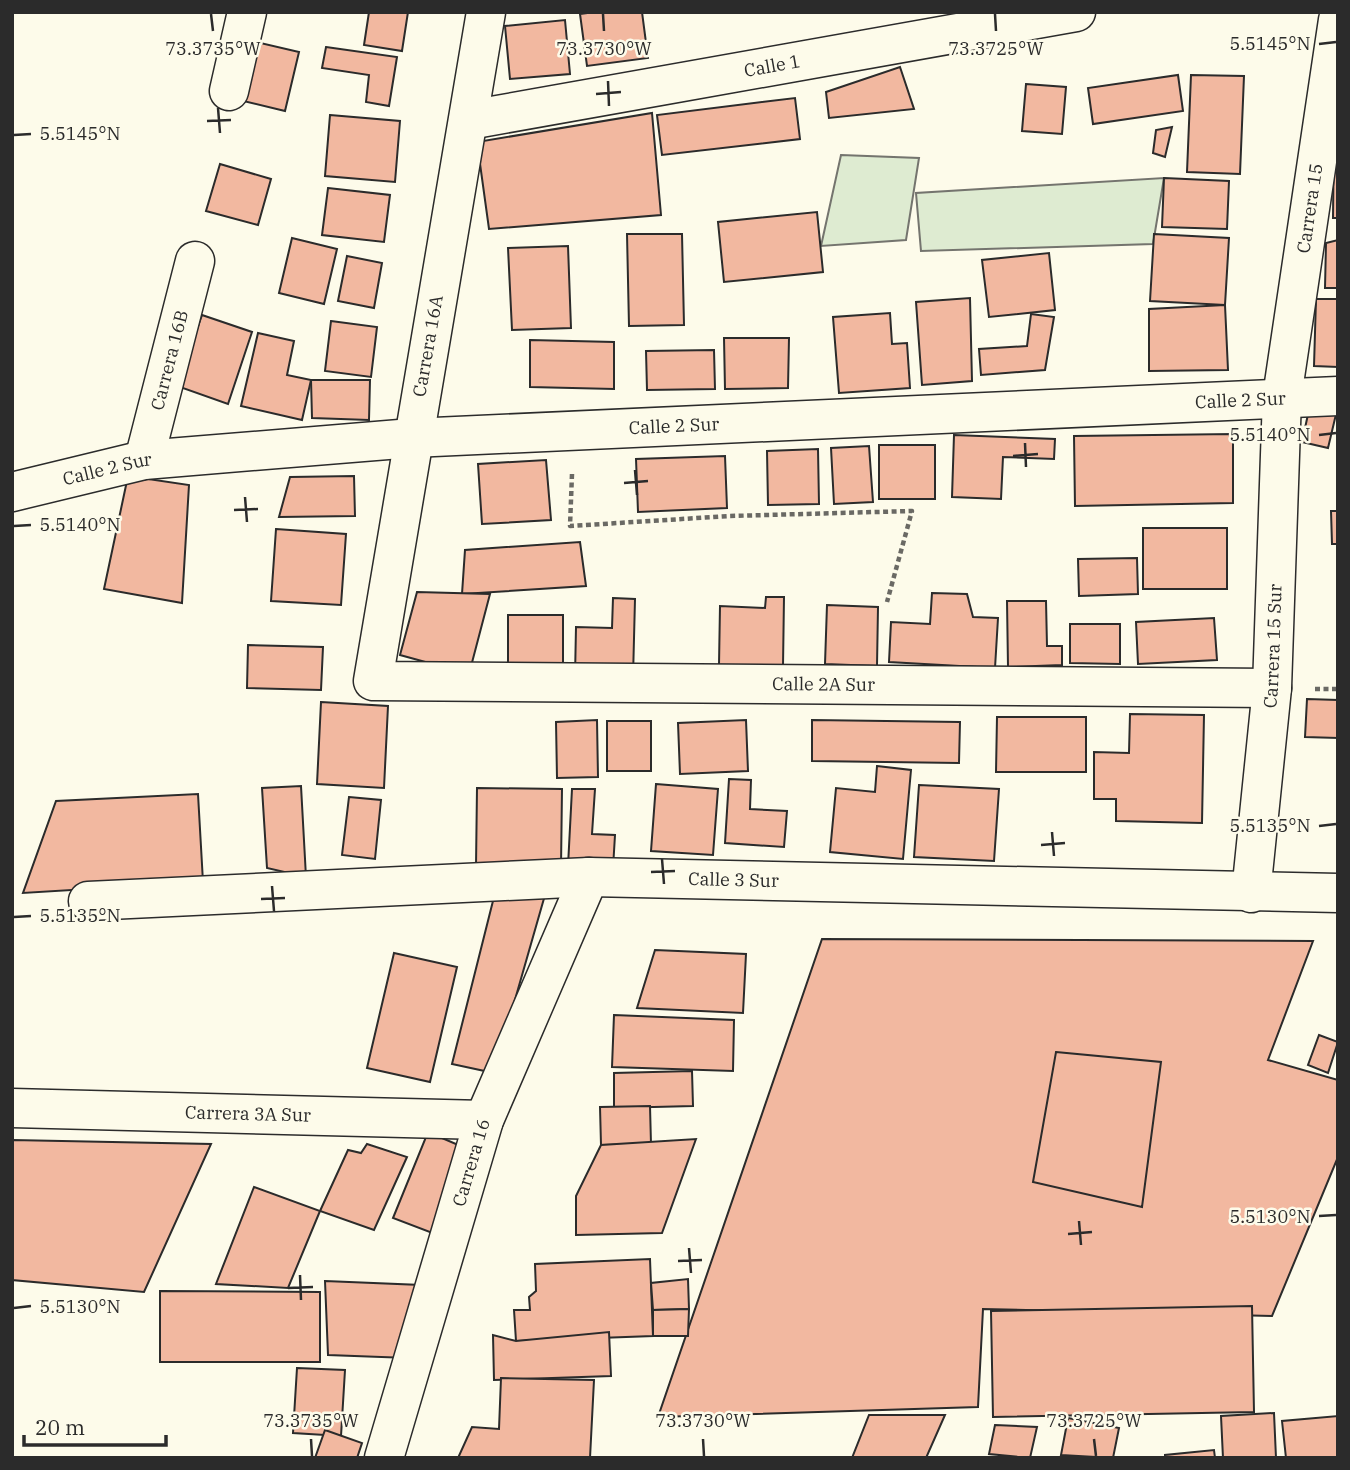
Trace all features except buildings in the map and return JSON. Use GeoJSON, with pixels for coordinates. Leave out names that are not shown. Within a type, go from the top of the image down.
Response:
{"type":"FeatureCollection","features":[{"type":"Feature","properties":{"kind":"street"},"geometry":{"type":"LineString","coordinates":[[229,91],[247,12]]}},
{"type":"Feature","properties":{"kind":"street","name":"Carrera 16A"},"geometry":{"type":"LineString","coordinates":[[373,681],[412,438],[470,120],[486,12]]}},
{"type":"Feature","properties":{"kind":"street","name":"Calle 1"},"geometry":{"type":"LineString","coordinates":[[470,120],[896,28],[1076,12]]}},
{"type":"Feature","properties":{"kind":"street","name":"Carrera 15"},"geometry":{"type":"LineString","coordinates":[[1282,397],[1338,20]]}},
{"type":"Feature","properties":{"kind":"street","name":"Carrera 16B"},"geometry":{"type":"LineString","coordinates":[[144,460],[195,261]]}},
{"type":"Feature","properties":{"kind":"street","name":"Calle 2 Sur"},"geometry":{"type":"LineString","coordinates":[[12,492],[144,460],[412,438],[1338,396]]}},
{"type":"Feature","properties":{"kind":"street","name":"Carrera 15 Sur"},"geometry":{"type":"LineString","coordinates":[[1251,893],[1272,688],[1282,397]]}},
{"type":"Feature","properties":{"kind":"street","name":"Calle 2A Sur"},"geometry":{"type":"LineString","coordinates":[[373,681],[1272,688]]}},
{"type":"Feature","properties":{"kind":"street","name":"Calle 3 Sur"},"geometry":{"type":"LineString","coordinates":[[89,901],[589,877],[1338,893]]}},
{"type":"Feature","properties":{"kind":"street","name":"Carrera 16"},"geometry":{"type":"LineString","coordinates":[[384,1458],[484,1120],[589,877]]}},
{"type":"Feature","properties":{"kind":"street","name":"Carrera 3A Sur"},"geometry":{"type":"LineString","coordinates":[[12,1108],[484,1120]]}},
{"type":"Feature","properties":{"kind":"path"},"geometry":{"type":"LineString","coordinates":[[573,430],[570,526],[912,511],[887,602]]}},
{"type":"Feature","properties":{"kind":"green space"},"geometry":{"type":"Polygon","coordinates":[[[841,155],[919,158],[906,240],[821,246],[841,155]]]}},
{"type":"Feature","properties":{"kind":"green space"},"geometry":{"type":"Polygon","coordinates":[[[1164,178],[1153,244],[921,251],[916,193],[1164,178]]]}}]}
